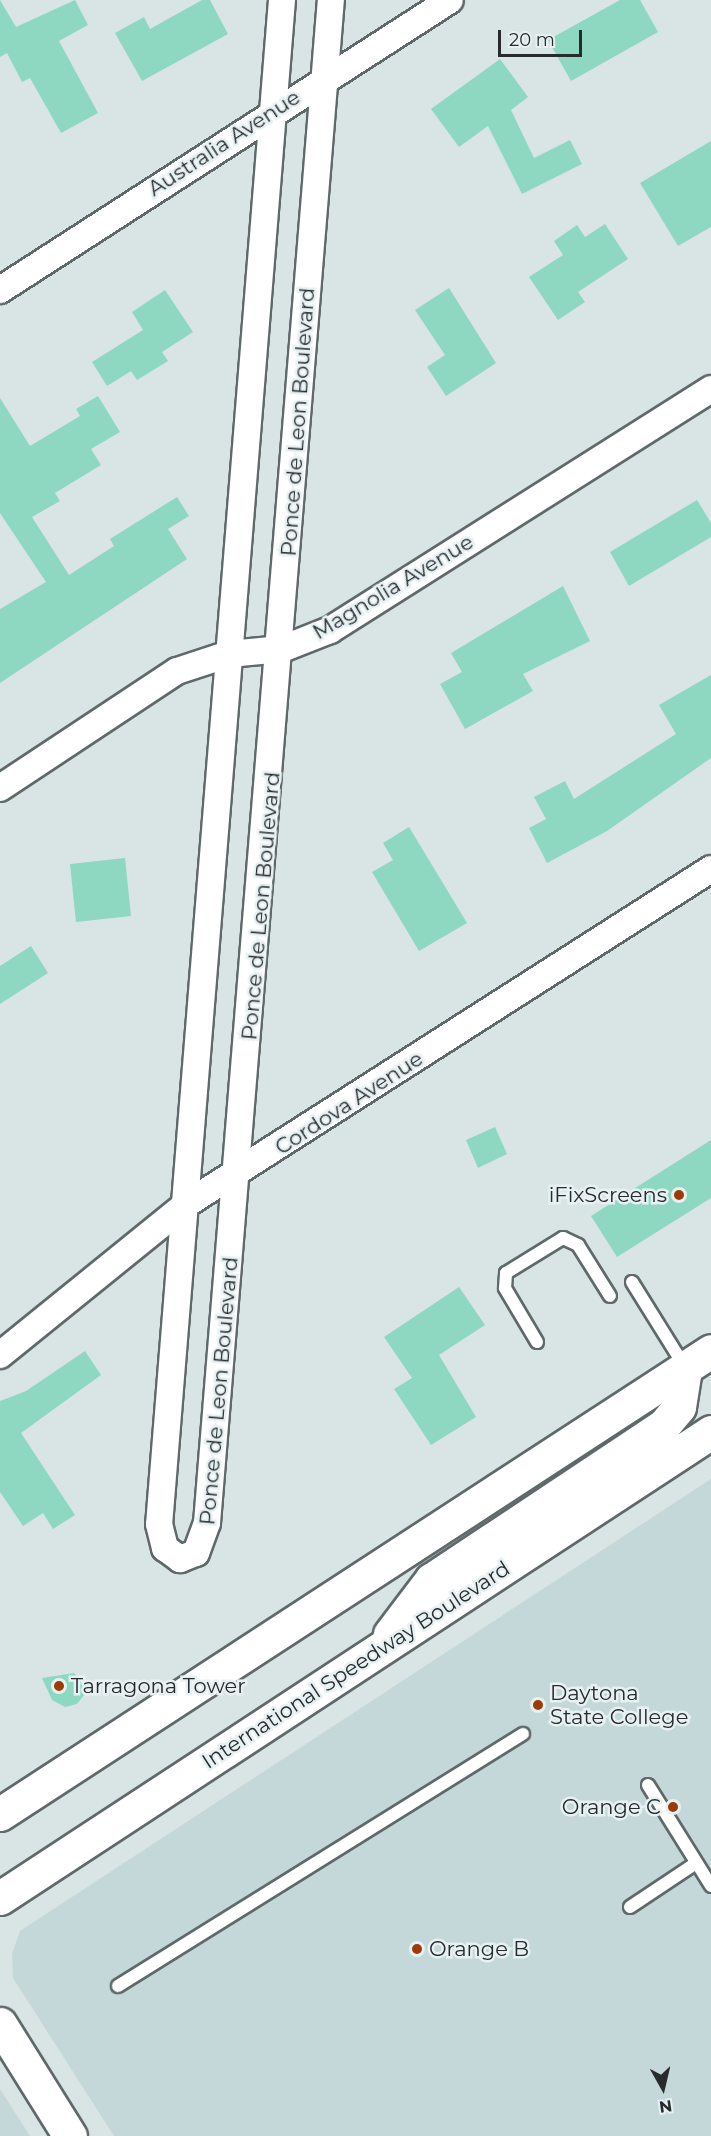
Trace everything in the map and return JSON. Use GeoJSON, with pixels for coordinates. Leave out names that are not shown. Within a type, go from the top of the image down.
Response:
{"type":"FeatureCollection","features":[{"type":"Feature","properties":{"kind":"main road"},"geometry":{"type":"LineString","coordinates":[[381,1648],[431,1580],[664,1425],[679,1407],[698,1359]]}},
{"type":"Feature","properties":{"kind":"main road"},"geometry":{"type":"LineString","coordinates":[[0,1814],[698,1359]]}},
{"type":"Feature","properties":{"kind":"main road","name":"International Speedway Boulevard"},"geometry":{"type":"LineString","coordinates":[[0,1898],[711,1432]]}},
{"type":"Feature","properties":{"kind":"main road"},"geometry":{"type":"LineString","coordinates":[[0,2024],[70,2136]]}},
{"type":"Feature","properties":{"kind":"street","name":"Ponce de Leon Boulevard"},"geometry":{"type":"LineString","coordinates":[[282,0],[159,1524],[165,1548],[180,1559],[196,1552],[205,1538],[240,1173],[331,0]]}},
{"type":"Feature","properties":{"kind":"street","name":"Australia Avenue"},"geometry":{"type":"LineString","coordinates":[[0,290],[272,111],[450,0]]}},
{"type":"Feature","properties":{"kind":"street","name":"Magnolia Avenue"},"geometry":{"type":"LineString","coordinates":[[0,788],[177,671],[229,654],[282,649],[330,630],[711,389]]}},
{"type":"Feature","properties":{"kind":"street","name":"Cordova Avenue"},"geometry":{"type":"LineString","coordinates":[[0,1355],[185,1205],[240,1173],[711,869]]}},
{"type":"Feature","properties":{"kind":"lane"},"geometry":{"type":"LineString","coordinates":[[537,1342],[505,1288],[506,1273],[525,1261],[563,1238],[578,1245],[610,1296]]}},
{"type":"Feature","properties":{"kind":"lane"},"geometry":{"type":"LineString","coordinates":[[632,1282],[698,1359]]}},
{"type":"Feature","properties":{"kind":"lane"},"geometry":{"type":"LineString","coordinates":[[118,1986],[523,1734]]}},
{"type":"Feature","properties":{"kind":"lane"},"geometry":{"type":"LineString","coordinates":[[648,1785],[711,1886]]}},
{"type":"Feature","properties":{"kind":"lane"},"geometry":{"type":"LineString","coordinates":[[630,1907],[696,1863]]}},
{"type":"Feature","properties":{"kind":"shaded area","name":"Daytona State College"},"geometry":{"type":"Polygon","coordinates":[[[711,1479],[711,2136],[114,2136],[13,1978],[12,1954],[20,1931],[711,1479]]]}},
{"type":"Feature","properties":{"kind":"shaded area"},"geometry":{"type":"Polygon","coordinates":[[[0,2089],[30,2136],[0,2136],[0,2089]]]}},
{"type":"Feature","properties":{"kind":"building"},"geometry":{"type":"Polygon","coordinates":[[[0,0],[16,27],[75,0],[88,25],[59,41],[98,113],[61,133],[30,78],[22,82],[7,53],[0,57],[0,0]]]}},
{"type":"Feature","properties":{"kind":"building"},"geometry":{"type":"Polygon","coordinates":[[[202,0],[210,0],[228,34],[142,81],[115,33],[144,17],[150,29],[202,0]]]}},
{"type":"Feature","properties":{"kind":"building"},"geometry":{"type":"Polygon","coordinates":[[[620,0],[640,0],[658,32],[571,81],[548,40],[620,0]]]}},
{"type":"Feature","properties":{"kind":"building"},"geometry":{"type":"Polygon","coordinates":[[[500,59],[528,97],[511,110],[534,158],[570,140],[582,164],[522,194],[488,126],[459,147],[431,109],[500,59]]]}},
{"type":"Feature","properties":{"kind":"building"},"geometry":{"type":"Polygon","coordinates":[[[711,141],[711,227],[678,246],[640,183],[711,141]]]}},
{"type":"Feature","properties":{"kind":"building"},"geometry":{"type":"Polygon","coordinates":[[[605,224],[628,259],[578,292],[585,302],[558,320],[529,277],[563,255],[554,241],[577,225],[585,237],[605,224]]]}},
{"type":"Feature","properties":{"kind":"building"},"geometry":{"type":"Polygon","coordinates":[[[449,288],[496,363],[446,396],[427,367],[445,355],[415,310],[449,288]]]}},
{"type":"Feature","properties":{"kind":"building"},"geometry":{"type":"Polygon","coordinates":[[[165,290],[193,332],[162,352],[168,361],[137,380],[131,371],[107,386],[92,362],[143,330],[132,312],[165,290]]]}},
{"type":"Feature","properties":{"kind":"building"},"geometry":{"type":"Polygon","coordinates":[[[98,396],[120,432],[91,449],[101,465],[55,493],[60,501],[32,517],[69,575],[114,546],[110,539],[177,497],[189,516],[168,529],[187,559],[0,683],[0,609],[46,582],[0,513],[0,398],[30,446],[80,416],[76,409],[98,396]]]}},
{"type":"Feature","properties":{"kind":"building"},"geometry":{"type":"Polygon","coordinates":[[[697,500],[711,523],[711,537],[629,586],[610,552],[697,500]]]}},
{"type":"Feature","properties":{"kind":"building"},"geometry":{"type":"Polygon","coordinates":[[[563,586],[590,641],[523,674],[533,691],[465,729],[440,684],[462,672],[451,653],[563,586]]]}},
{"type":"Feature","properties":{"kind":"building"},"geometry":{"type":"Polygon","coordinates":[[[711,675],[711,758],[607,831],[547,863],[529,828],[546,819],[534,797],[565,781],[574,799],[676,734],[659,705],[711,675]]]}},
{"type":"Feature","properties":{"kind":"building"},"geometry":{"type":"Polygon","coordinates":[[[409,827],[467,923],[419,951],[372,872],[393,860],[383,843],[409,827]]]}},
{"type":"Feature","properties":{"kind":"building"},"geometry":{"type":"Polygon","coordinates":[[[125,858],[131,916],[76,922],[70,864],[125,858]]]}},
{"type":"Feature","properties":{"kind":"building"},"geometry":{"type":"Polygon","coordinates":[[[31,946],[48,973],[0,1004],[0,966],[31,946]]]}},
{"type":"Feature","properties":{"kind":"building"},"geometry":{"type":"Polygon","coordinates":[[[495,1127],[507,1154],[478,1168],[466,1140],[495,1127]]]}},
{"type":"Feature","properties":{"kind":"building"},"geometry":{"type":"Polygon","coordinates":[[[711,1140],[711,1198],[617,1257],[591,1216],[711,1140]]]}},
{"type":"Feature","properties":{"kind":"building"},"geometry":{"type":"Polygon","coordinates":[[[459,1287],[485,1325],[439,1355],[476,1417],[431,1445],[394,1389],[412,1378],[384,1337],[459,1287]]]}},
{"type":"Feature","properties":{"kind":"building"},"geometry":{"type":"Polygon","coordinates":[[[85,1351],[101,1375],[21,1433],[75,1515],[53,1529],[43,1513],[23,1526],[0,1492],[0,1401],[26,1391],[85,1351]]]}},
{"type":"Feature","properties":{"kind":"building","name":"Tarragona Tower"},"geometry":{"type":"Polygon","coordinates":[[[74,1673],[83,1683],[84,1695],[77,1704],[65,1707],[52,1700],[42,1678],[74,1673]]]}},
{"type":"Feature","properties":{"kind":"place","name":"iFixScreens"},"geometry":{"type":"Point","coordinates":[679,1195]}},
{"type":"Feature","properties":{"kind":"place","name":"Tarragona Tower"},"geometry":{"type":"Point","coordinates":[59,1686]}},
{"type":"Feature","properties":{"kind":"place","name":"Daytona State College"},"geometry":{"type":"Point","coordinates":[538,1705]}},
{"type":"Feature","properties":{"kind":"place","name":"Orange C"},"geometry":{"type":"Point","coordinates":[673,1807]}},
{"type":"Feature","properties":{"kind":"place","name":"Orange B"},"geometry":{"type":"Point","coordinates":[417,1949]}}]}
